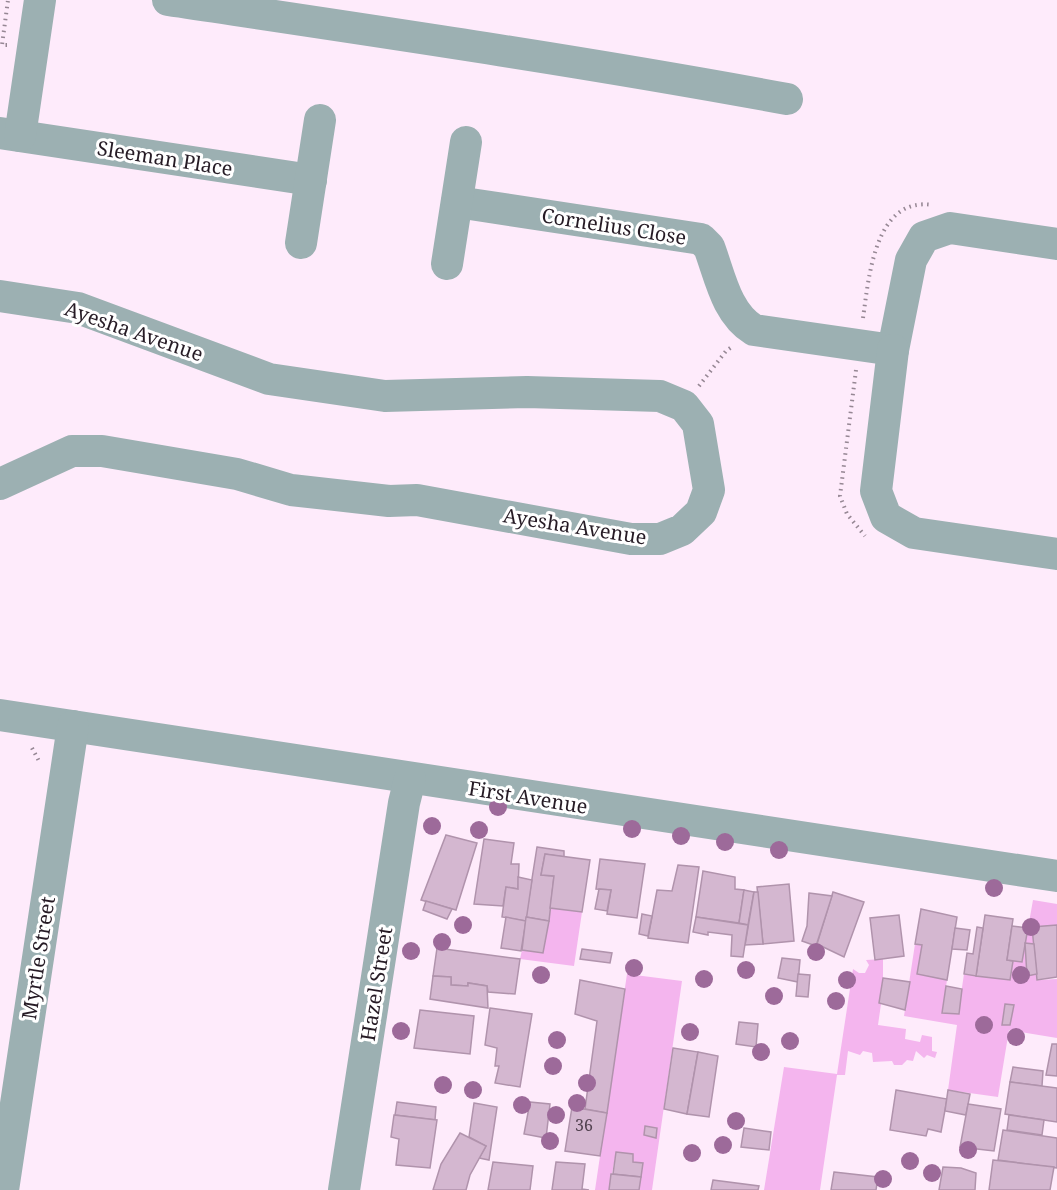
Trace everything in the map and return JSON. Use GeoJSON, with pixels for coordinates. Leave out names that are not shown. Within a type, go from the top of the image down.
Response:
{"type":"FeatureCollection","features":[{"type":"Feature","properties":{"kind":"street"},"geometry":{"type":"LineString","coordinates":[[10,134],[40,0]]}},
{"type":"Feature","properties":{"kind":"street"},"geometry":{"type":"LineString","coordinates":[[168,0],[482,47],[788,99]]}},
{"type":"Feature","properties":{"kind":"street"},"geometry":{"type":"LineString","coordinates":[[301,243],[320,120]]}},
{"type":"Feature","properties":{"kind":"street","name":"Sleeman Place"},"geometry":{"type":"LineString","coordinates":[[10,134],[311,180]]}},
{"type":"Feature","properties":{"kind":"street"},"geometry":{"type":"LineString","coordinates":[[447,264],[466,142]]}},
{"type":"Feature","properties":{"kind":"street","name":"Cornelius Close"},"geometry":{"type":"LineString","coordinates":[[457,202],[701,239],[709,246],[732,309],[743,323],[754,330]]}},
{"type":"Feature","properties":{"kind":"street"},"geometry":{"type":"LineString","coordinates":[[1057,244],[950,228],[924,237],[911,260],[893,350],[876,491],[886,517],[914,533],[1057,554]]}},
{"type":"Feature","properties":{"kind":"street","name":"Ayesha Avenue"},"geometry":{"type":"LineString","coordinates":[[0,296],[78,308],[269,379],[385,396],[527,392],[660,396],[684,406],[698,424],[709,490],[701,512],[682,530],[660,539],[632,539],[417,500],[389,501],[291,490],[237,474],[102,451],[72,451],[0,484]]}},
{"type":"Feature","properties":{"kind":"street"},"geometry":{"type":"LineString","coordinates":[[754,330],[893,350]]}},
{"type":"Feature","properties":{"kind":"street","name":"First Avenue"},"geometry":{"type":"LineString","coordinates":[[0,715],[1057,876]]}},
{"type":"Feature","properties":{"kind":"street","name":"Myrtle Street"},"geometry":{"type":"LineString","coordinates":[[3,1190],[73,726]]}},
{"type":"Feature","properties":{"kind":"street","name":"Hazel Street"},"geometry":{"type":"LineString","coordinates":[[344,1190],[404,803],[410,779]]}},
{"type":"Feature","properties":{"kind":"path"},"geometry":{"type":"LineString","coordinates":[[684,406],[726,351],[754,330]]}},
{"type":"Feature","properties":{"kind":"shaded area"},"geometry":{"type":"Polygon","coordinates":[[[1033,900],[1057,904],[1057,926],[1033,927],[1034,944],[1025,944],[1033,900]]]}},
{"type":"Feature","properties":{"kind":"shaded area"},"geometry":{"type":"Polygon","coordinates":[[[550,908],[582,912],[574,966],[520,959],[522,950],[543,953],[550,908]]]}},
{"type":"Feature","properties":{"kind":"shaded area"},"geometry":{"type":"Polygon","coordinates":[[[915,944],[922,945],[917,974],[947,980],[942,1013],[958,1014],[964,974],[1010,980],[1013,961],[1022,962],[1025,945],[1027,975],[1037,974],[1038,980],[1057,979],[1057,1038],[1009,1030],[998,1097],[948,1090],[957,1025],[904,1016],[915,944]],[[1005,1004],[1002,1024],[1010,1025],[1014,1006],[1005,1004]]]}},
{"type":"Feature","properties":{"kind":"shaded area"},"geometry":{"type":"Polygon","coordinates":[[[883,959],[878,1025],[906,1029],[905,1039],[920,1042],[922,1035],[932,1037],[932,1051],[937,1052],[935,1058],[927,1055],[924,1058],[916,1051],[913,1061],[907,1060],[902,1065],[894,1065],[892,1061],[873,1062],[872,1053],[863,1051],[860,1055],[848,1051],[845,1075],[837,1075],[820,1190],[764,1190],[784,1067],[837,1074],[853,969],[859,973],[865,973],[869,965],[866,960],[883,959]]]}},
{"type":"Feature","properties":{"kind":"shaded area"},"geometry":{"type":"Polygon","coordinates":[[[627,974],[682,981],[652,1190],[639,1190],[643,1163],[633,1162],[633,1154],[616,1152],[609,1190],[595,1190],[627,974]]]}},
{"type":"Feature","properties":{"kind":"building"},"geometry":{"type":"Polygon","coordinates":[[[446,835],[477,843],[456,910],[421,900],[446,835]]]}},
{"type":"Feature","properties":{"kind":"building"},"geometry":{"type":"Polygon","coordinates":[[[484,839],[514,843],[511,864],[519,864],[518,889],[506,887],[503,906],[474,904],[484,839]]]}},
{"type":"Feature","properties":{"kind":"building"},"geometry":{"type":"Polygon","coordinates":[[[537,847],[564,851],[564,857],[545,854],[541,875],[554,876],[549,921],[526,917],[537,847]]]}},
{"type":"Feature","properties":{"kind":"building"},"geometry":{"type":"Polygon","coordinates":[[[545,854],[590,860],[582,912],[550,908],[554,876],[541,875],[545,854]]]}},
{"type":"Feature","properties":{"kind":"building"},"geometry":{"type":"Polygon","coordinates":[[[600,859],[645,864],[637,918],[607,914],[611,890],[596,889],[600,859]]]}},
{"type":"Feature","properties":{"kind":"building"},"geometry":{"type":"Polygon","coordinates":[[[678,865],[699,867],[688,943],[648,938],[657,890],[672,891],[678,865]]]}},
{"type":"Feature","properties":{"kind":"building"},"geometry":{"type":"Polygon","coordinates":[[[703,871],[735,877],[735,889],[744,890],[739,923],[696,917],[703,871]]]}},
{"type":"Feature","properties":{"kind":"building"},"geometry":{"type":"Polygon","coordinates":[[[518,877],[532,880],[526,921],[502,917],[506,887],[518,889],[518,877]]]}},
{"type":"Feature","properties":{"kind":"building"},"geometry":{"type":"Polygon","coordinates":[[[789,884],[794,941],[763,944],[757,887],[789,884]]]}},
{"type":"Feature","properties":{"kind":"building"},"geometry":{"type":"Polygon","coordinates":[[[599,889],[611,890],[607,911],[595,909],[599,889]]]}},
{"type":"Feature","properties":{"kind":"building"},"geometry":{"type":"Polygon","coordinates":[[[744,890],[754,892],[748,925],[739,923],[744,890]]]}},
{"type":"Feature","properties":{"kind":"building"},"geometry":{"type":"Polygon","coordinates":[[[754,892],[758,892],[763,944],[745,945],[754,892]]]}},
{"type":"Feature","properties":{"kind":"building"},"geometry":{"type":"Polygon","coordinates":[[[833,892],[864,902],[844,957],[817,944],[833,892]]]}},
{"type":"Feature","properties":{"kind":"building"},"geometry":{"type":"Polygon","coordinates":[[[809,893],[832,896],[816,946],[802,941],[807,926],[809,893]]]}},
{"type":"Feature","properties":{"kind":"building"},"geometry":{"type":"Polygon","coordinates":[[[426,901],[452,909],[447,919],[423,910],[426,901]]]}},
{"type":"Feature","properties":{"kind":"building"},"geometry":{"type":"Polygon","coordinates":[[[921,909],[957,917],[947,980],[917,974],[922,945],[915,944],[921,909]]]}},
{"type":"Feature","properties":{"kind":"building"},"geometry":{"type":"Polygon","coordinates":[[[642,914],[652,916],[648,936],[639,934],[642,914]]]}},
{"type":"Feature","properties":{"kind":"building"},"geometry":{"type":"Polygon","coordinates":[[[899,915],[904,956],[875,960],[870,918],[899,915]]]}},
{"type":"Feature","properties":{"kind":"building"},"geometry":{"type":"Polygon","coordinates":[[[985,915],[1013,919],[1007,960],[1013,961],[1010,980],[976,976],[985,915]]]}},
{"type":"Feature","properties":{"kind":"building"},"geometry":{"type":"Polygon","coordinates":[[[506,917],[526,921],[521,951],[501,948],[506,917]]]}},
{"type":"Feature","properties":{"kind":"building"},"geometry":{"type":"Polygon","coordinates":[[[526,917],[549,921],[543,953],[522,950],[526,917]]]}},
{"type":"Feature","properties":{"kind":"building"},"geometry":{"type":"Polygon","coordinates":[[[696,917],[748,925],[743,957],[731,956],[732,935],[708,932],[708,935],[693,932],[696,917]]]}},
{"type":"Feature","properties":{"kind":"building"},"geometry":{"type":"Polygon","coordinates":[[[1057,925],[1057,977],[1037,980],[1032,927],[1057,925]]]}},
{"type":"Feature","properties":{"kind":"building"},"geometry":{"type":"Polygon","coordinates":[[[1012,926],[1028,928],[1022,962],[1007,960],[1012,926]]]}},
{"type":"Feature","properties":{"kind":"building"},"geometry":{"type":"Polygon","coordinates":[[[977,927],[983,928],[976,976],[964,974],[967,953],[973,954],[977,927]]]}},
{"type":"Feature","properties":{"kind":"building"},"geometry":{"type":"Polygon","coordinates":[[[955,928],[970,930],[967,950],[952,949],[955,928]]]}},
{"type":"Feature","properties":{"kind":"building"},"geometry":{"type":"Polygon","coordinates":[[[1025,943],[1034,944],[1037,974],[1027,976],[1025,943]]]}},
{"type":"Feature","properties":{"kind":"building"},"geometry":{"type":"Polygon","coordinates":[[[437,948],[520,959],[515,994],[488,992],[487,986],[468,983],[468,986],[451,985],[451,977],[433,976],[437,948]]]}},
{"type":"Feature","properties":{"kind":"building"},"geometry":{"type":"Polygon","coordinates":[[[582,949],[612,953],[610,963],[580,959],[582,949]]]}},
{"type":"Feature","properties":{"kind":"building"},"geometry":{"type":"Polygon","coordinates":[[[782,958],[800,960],[798,982],[778,978],[782,958]]]}},
{"type":"Feature","properties":{"kind":"building"},"geometry":{"type":"Polygon","coordinates":[[[798,974],[810,975],[808,997],[796,996],[798,974]]]}},
{"type":"Feature","properties":{"kind":"building"},"geometry":{"type":"Polygon","coordinates":[[[433,976],[451,977],[451,985],[468,986],[468,983],[487,986],[488,1008],[430,999],[433,976]]]}},
{"type":"Feature","properties":{"kind":"building"},"geometry":{"type":"Polygon","coordinates":[[[883,978],[910,982],[905,1010],[879,1003],[883,978]]]}},
{"type":"Feature","properties":{"kind":"building"},"geometry":{"type":"Polygon","coordinates":[[[580,980],[625,989],[607,1113],[585,1109],[597,1021],[575,1014],[580,980]]]}},
{"type":"Feature","properties":{"kind":"building"},"geometry":{"type":"Polygon","coordinates":[[[946,986],[962,989],[959,1014],[942,1013],[946,986]]]}},
{"type":"Feature","properties":{"kind":"building"},"geometry":{"type":"Polygon","coordinates":[[[1005,1004],[1014,1005],[1010,1025],[1002,1025],[1005,1004]]]}},
{"type":"Feature","properties":{"kind":"building"},"geometry":{"type":"Polygon","coordinates":[[[490,1008],[532,1014],[520,1087],[495,1083],[499,1066],[495,1066],[497,1048],[485,1045],[490,1008]]]}},
{"type":"Feature","properties":{"kind":"building"},"geometry":{"type":"Polygon","coordinates":[[[420,1010],[474,1016],[470,1054],[414,1048],[420,1010]]]}},
{"type":"Feature","properties":{"kind":"building"},"geometry":{"type":"Polygon","coordinates":[[[739,1022],[758,1024],[756,1047],[736,1044],[739,1022]]]}},
{"type":"Feature","properties":{"kind":"building"},"geometry":{"type":"Polygon","coordinates":[[[1052,1044],[1057,1044],[1057,1076],[1046,1075],[1052,1044]]]}},
{"type":"Feature","properties":{"kind":"building"},"geometry":{"type":"Polygon","coordinates":[[[673,1048],[698,1052],[687,1114],[664,1109],[673,1048]]]}},
{"type":"Feature","properties":{"kind":"building"},"geometry":{"type":"Polygon","coordinates":[[[698,1052],[718,1056],[709,1117],[687,1114],[698,1052]]]}},
{"type":"Feature","properties":{"kind":"building"},"geometry":{"type":"Polygon","coordinates":[[[1013,1067],[1043,1071],[1042,1086],[1010,1082],[1013,1067]]]}},
{"type":"Feature","properties":{"kind":"building"},"geometry":{"type":"Polygon","coordinates":[[[1010,1082],[1057,1088],[1057,1122],[1005,1114],[1010,1082]]]}},
{"type":"Feature","properties":{"kind":"building"},"geometry":{"type":"Polygon","coordinates":[[[896,1090],[947,1099],[941,1132],[928,1129],[926,1136],[890,1130],[896,1090]]]}},
{"type":"Feature","properties":{"kind":"building"},"geometry":{"type":"Polygon","coordinates":[[[948,1090],[970,1094],[966,1115],[945,1111],[948,1090]]]}},
{"type":"Feature","properties":{"kind":"building"},"geometry":{"type":"Polygon","coordinates":[[[397,1102],[436,1107],[435,1120],[395,1115],[397,1102]]]}},
{"type":"Feature","properties":{"kind":"building"},"geometry":{"type":"Polygon","coordinates":[[[530,1102],[550,1104],[546,1138],[524,1134],[530,1102]]]}},
{"type":"Feature","properties":{"kind":"building"},"geometry":{"type":"Polygon","coordinates":[[[474,1103],[497,1107],[489,1160],[479,1158],[486,1146],[469,1137],[474,1103]]]}},
{"type":"Feature","properties":{"kind":"building"},"geometry":{"type":"Polygon","coordinates":[[[968,1104],[1001,1109],[994,1151],[960,1147],[968,1104]]]}},
{"type":"Feature","properties":{"kind":"building"},"geometry":{"type":"Polygon","coordinates":[[[572,1107],[607,1113],[600,1156],[565,1151],[572,1107]]]}},
{"type":"Feature","properties":{"kind":"building"},"geometry":{"type":"Polygon","coordinates":[[[394,1115],[437,1120],[430,1168],[396,1165],[399,1139],[391,1137],[394,1115]]]}},
{"type":"Feature","properties":{"kind":"building"},"geometry":{"type":"Polygon","coordinates":[[[1009,1115],[1044,1120],[1042,1135],[1007,1130],[1009,1115]]]}},
{"type":"Feature","properties":{"kind":"building"},"geometry":{"type":"Polygon","coordinates":[[[645,1126],[657,1128],[656,1138],[644,1135],[645,1126]]]}},
{"type":"Feature","properties":{"kind":"building"},"geometry":{"type":"Polygon","coordinates":[[[744,1128],[771,1132],[769,1150],[741,1147],[744,1128]]]}},
{"type":"Feature","properties":{"kind":"building"},"geometry":{"type":"Polygon","coordinates":[[[1003,1130],[1057,1138],[1057,1168],[998,1160],[1003,1130]]]}},
{"type":"Feature","properties":{"kind":"building"},"geometry":{"type":"Polygon","coordinates":[[[460,1133],[486,1146],[470,1175],[466,1190],[433,1190],[441,1164],[460,1133]]]}},
{"type":"Feature","properties":{"kind":"building"},"geometry":{"type":"Polygon","coordinates":[[[616,1152],[633,1154],[633,1162],[643,1163],[641,1177],[613,1174],[616,1152]]]}},
{"type":"Feature","properties":{"kind":"building"},"geometry":{"type":"Polygon","coordinates":[[[993,1160],[1054,1167],[1050,1190],[989,1190],[993,1160]]]}},
{"type":"Feature","properties":{"kind":"building"},"geometry":{"type":"Polygon","coordinates":[[[493,1162],[533,1166],[530,1190],[488,1190],[493,1162]]]}},
{"type":"Feature","properties":{"kind":"building"},"geometry":{"type":"Polygon","coordinates":[[[556,1162],[585,1164],[582,1189],[589,1190],[552,1190],[556,1162]]]}},
{"type":"Feature","properties":{"kind":"building"},"geometry":{"type":"Polygon","coordinates":[[[943,1167],[961,1168],[976,1173],[975,1190],[939,1190],[943,1167]]]}},
{"type":"Feature","properties":{"kind":"building"},"geometry":{"type":"Polygon","coordinates":[[[834,1172],[878,1177],[876,1190],[831,1190],[834,1172]]]}},
{"type":"Feature","properties":{"kind":"building"},"geometry":{"type":"Polygon","coordinates":[[[611,1174],[641,1177],[639,1190],[609,1190],[611,1174]]]}},
{"type":"Feature","properties":{"kind":"building"},"geometry":{"type":"Polygon","coordinates":[[[713,1180],[759,1186],[758,1190],[711,1190],[713,1180]]]}}]}
